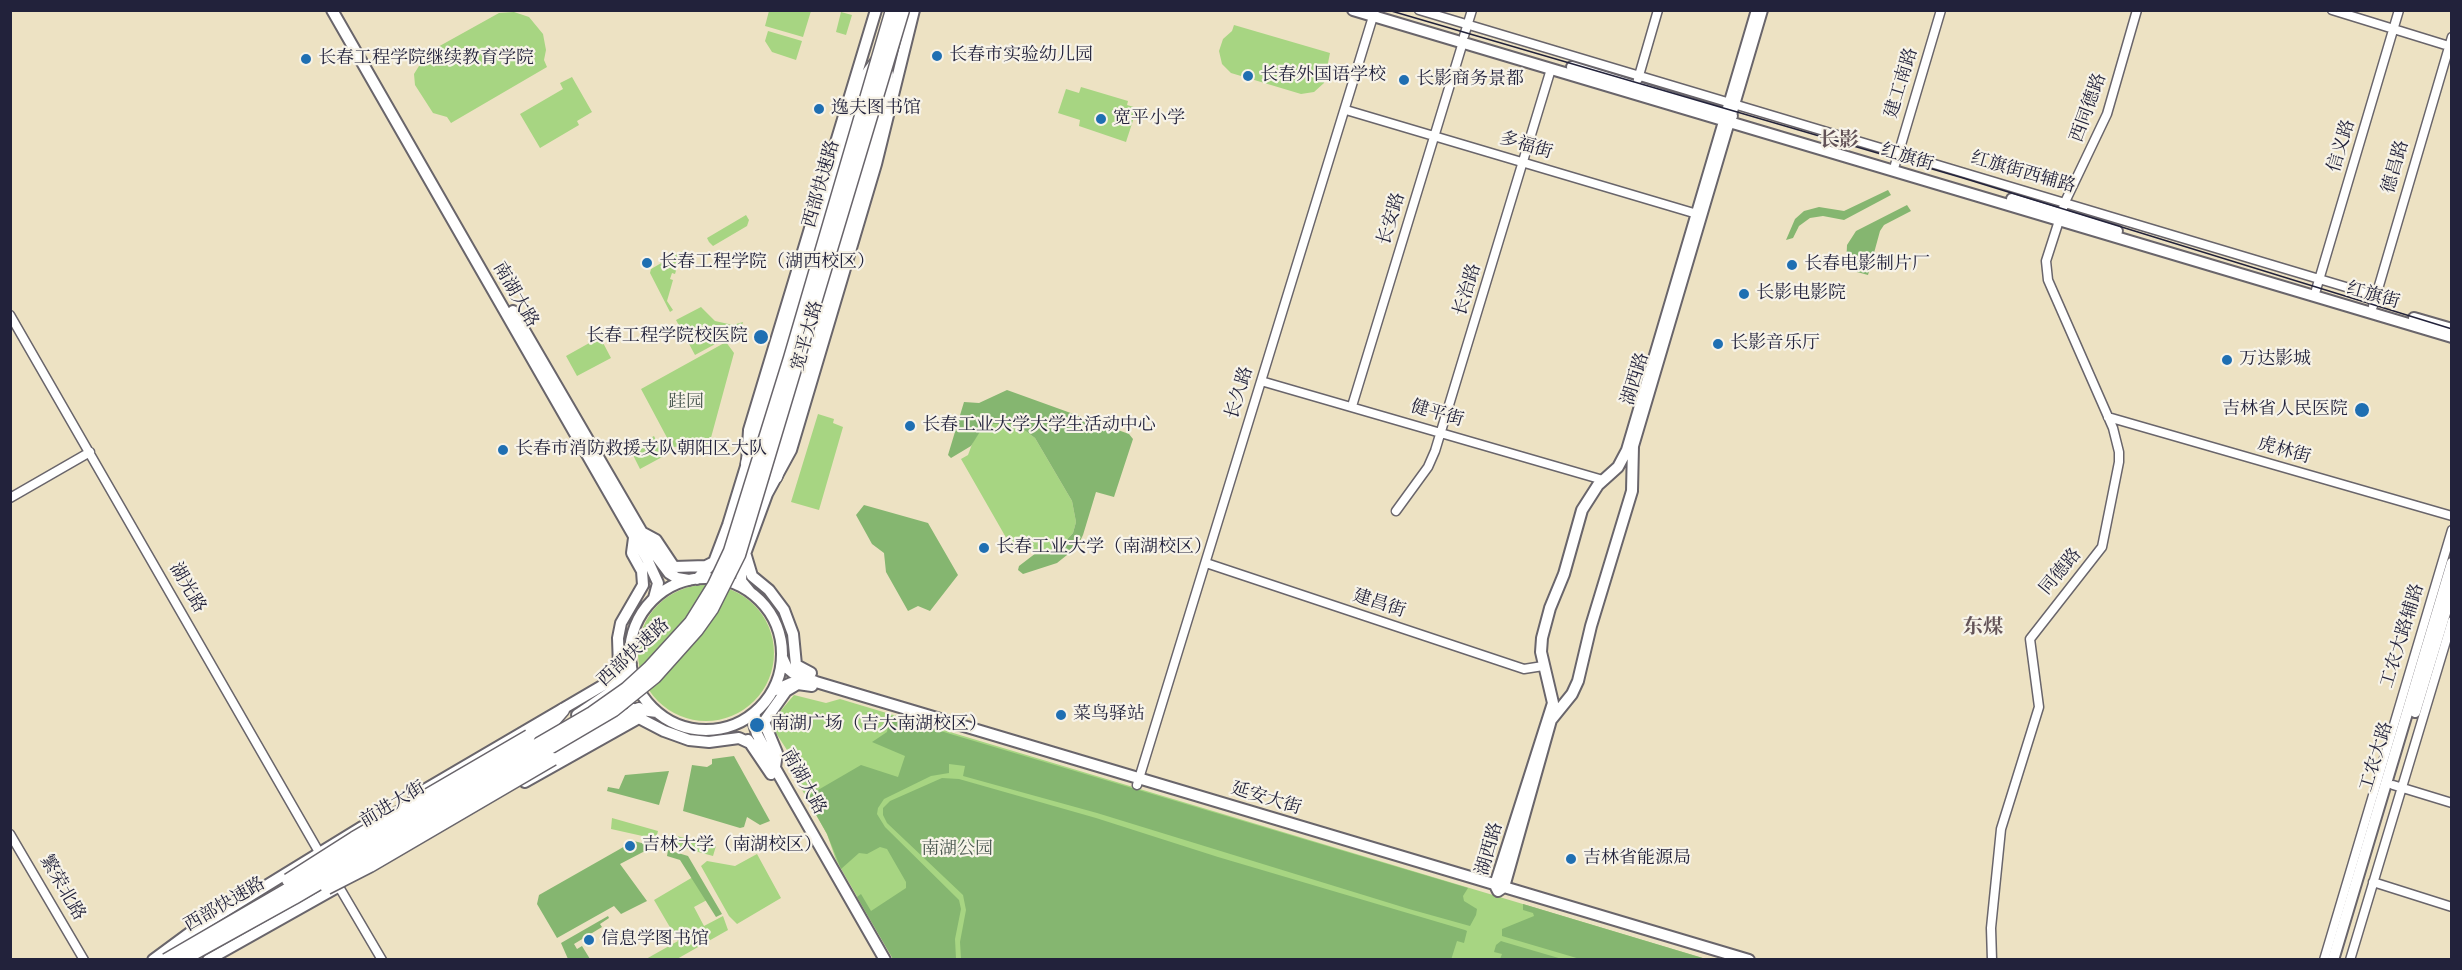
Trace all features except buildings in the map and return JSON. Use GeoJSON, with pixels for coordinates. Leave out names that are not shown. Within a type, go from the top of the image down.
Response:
{"type":"FeatureCollection","features":[{"type":"Feature","properties":{"kind":"highway","name":"西部快速路"},"geometry":{"type":"LineString","coordinates":[[166,960],[183,957],[294,898],[614,710],[632,698],[674,658],[712,609],[739,555],[882,62],[892,10]]}},
{"type":"Feature","properties":{"kind":"highway","name":"西部快速路"},"geometry":{"type":"LineString","coordinates":[[183,957],[592,713],[626,689],[649,668],[691,622],[714,585],[730,551],[882,62],[903,10]]}},
{"type":"Feature","properties":{"kind":"highway"},"geometry":{"type":"LineString","coordinates":[[747,463],[861,83],[882,62]]}},
{"type":"Feature","properties":{"kind":"highway"},"geometry":{"type":"LineString","coordinates":[[776,477],[872,152],[886,88],[882,62]]}},
{"type":"Feature","properties":{"kind":"highway"},"geometry":{"type":"LineString","coordinates":[[294,898],[326,889],[370,866],[553,759],[637,714]]}},
{"type":"Feature","properties":{"kind":"highway"},"geometry":{"type":"LineString","coordinates":[[183,957],[354,838],[565,715]]}},
{"type":"Feature","properties":{"kind":"main road","name":"南湖大路"},"geometry":{"type":"LineString","coordinates":[[332,10],[638,535],[669,573],[677,578],[693,579]]}},
{"type":"Feature","properties":{"kind":"main road","name":"南湖大路"},"geometry":{"type":"LineString","coordinates":[[338,10],[638,535],[658,583],[654,598]]}},
{"type":"Feature","properties":{"kind":"main road","name":"宽平大路"},"geometry":{"type":"LineString","coordinates":[[693,579],[714,562],[747,463],[749,430],[876,10]]}},
{"type":"Feature","properties":{"kind":"main road","name":"宽平大路"},"geometry":{"type":"LineString","coordinates":[[750,592],[741,581],[740,571],[746,549],[776,477],[791,450],[876,164],[914,10]]}},
{"type":"Feature","properties":{"kind":"main road","name":"红旗街"},"geometry":{"type":"LineString","coordinates":[[1353,10],[1374,12],[1551,69],[1729,113],[2316,290],[2375,301],[2451,329]]}},
{"type":"Feature","properties":{"kind":"main road","name":"湖西路"},"geometry":{"type":"LineString","coordinates":[[1499,887],[1551,720],[1572,694],[1578,681],[1591,626],[1632,491],[1633,446],[1757,10]]}},
{"type":"Feature","properties":{"kind":"main road","name":"湖西路"},"geometry":{"type":"LineString","coordinates":[[1499,887],[1553,703],[1552,691],[1543,666],[1542,638],[1550,608],[1564,574],[1582,510],[1603,480],[1618,467],[1627,450],[1697,214],[1762,10]]}},
{"type":"Feature","properties":{"kind":"main road","name":"红旗街"},"geometry":{"type":"LineString","coordinates":[[1463,39],[1638,81],[1729,113],[1895,165],[2062,212],[2451,336]]}},
{"type":"Feature","properties":{"kind":"main road"},"geometry":{"type":"LineString","coordinates":[[609,683],[619,668],[618,638],[621,623],[643,585],[642,571],[632,553],[638,535],[656,540],[674,567],[706,566],[714,562]]}},
{"type":"Feature","properties":{"kind":"main road"},"geometry":{"type":"LineString","coordinates":[[746,549],[749,571],[777,598],[789,621],[796,665],[823,676],[836,688]]}},
{"type":"Feature","properties":{"kind":"main road","name":"工农大路"},"geometry":{"type":"LineString","coordinates":[[2333,960],[2451,563]]}},
{"type":"Feature","properties":{"kind":"main road"},"geometry":{"type":"LineString","coordinates":[[693,579],[720,579],[750,592],[767,609],[775,622],[782,657],[773,691],[755,712],[728,727],[709,730],[693,729],[677,724],[657,712],[641,694],[630,660],[636,624],[654,598],[674,585],[693,579]]}},
{"type":"Feature","properties":{"kind":"main road"},"geometry":{"type":"LineString","coordinates":[[2431,599],[2437,612]]}},
{"type":"Feature","properties":{"kind":"main road","name":"工农大路"},"geometry":{"type":"LineString","coordinates":[[2340,960],[2397,786],[2419,699],[2450,599]]}},
{"type":"Feature","properties":{"kind":"main road","name":"延安大街"},"geometry":{"type":"LineString","coordinates":[[782,657],[787,668],[793,673],[1138,782]]}},
{"type":"Feature","properties":{"kind":"main road"},"geometry":{"type":"LineString","coordinates":[[609,683],[630,660]]}},
{"type":"Feature","properties":{"kind":"main road","name":"前进大街"},"geometry":{"type":"LineString","coordinates":[[153,960],[191,932],[318,852],[565,715],[612,693],[627,676],[630,660]]}},
{"type":"Feature","properties":{"kind":"main road","name":"前进大街"},"geometry":{"type":"LineString","coordinates":[[157,960],[326,864],[565,715],[609,683]]}},
{"type":"Feature","properties":{"kind":"main road","name":"延安大街"},"geometry":{"type":"LineString","coordinates":[[773,691],[791,683],[803,684],[1749,960]]}},
{"type":"Feature","properties":{"kind":"main road"},"geometry":{"type":"LineString","coordinates":[[775,768],[777,753],[764,722],[786,691],[803,684]]}},
{"type":"Feature","properties":{"kind":"main road"},"geometry":{"type":"LineString","coordinates":[[2419,699],[2432,687]]}},
{"type":"Feature","properties":{"kind":"main road","name":"前进大街"},"geometry":{"type":"LineString","coordinates":[[208,960],[618,714],[657,712]]}},
{"type":"Feature","properties":{"kind":"main road","name":"南湖大路"},"geometry":{"type":"LineString","coordinates":[[755,712],[754,724],[757,734],[885,960]]}},
{"type":"Feature","properties":{"kind":"main road"},"geometry":{"type":"LineString","coordinates":[[637,714],[664,731],[689,740],[709,742],[739,738],[752,744]]}},
{"type":"Feature","properties":{"kind":"main road","name":"南湖大路"},"geometry":{"type":"LineString","coordinates":[[728,727],[752,744],[879,960]]}},
{"type":"Feature","properties":{"kind":"main road","name":"前进大街"},"geometry":{"type":"LineString","coordinates":[[183,957],[337,882]]}},
{"type":"Feature","properties":{"kind":"main road","name":"延安大街"},"geometry":{"type":"LineString","coordinates":[[1499,887],[1730,960]]}},
{"type":"Feature","properties":{"kind":"street"},"geometry":{"type":"LineString","coordinates":[[1419,10],[1638,81],[1658,10]]}},
{"type":"Feature","properties":{"kind":"street","name":"长安路"},"geometry":{"type":"LineString","coordinates":[[1352,406],[1472,10]]}},
{"type":"Feature","properties":{"kind":"street","name":"建工南路"},"geometry":{"type":"LineString","coordinates":[[1895,165],[1941,10]]}},
{"type":"Feature","properties":{"kind":"street","name":"西同德路"},"geometry":{"type":"LineString","coordinates":[[2062,212],[2107,114],[2137,10]]}},
{"type":"Feature","properties":{"kind":"street"},"geometry":{"type":"LineString","coordinates":[[2332,10],[2451,43]]}},
{"type":"Feature","properties":{"kind":"street","name":"信义路"},"geometry":{"type":"LineString","coordinates":[[2316,290],[2399,10]]}},
{"type":"Feature","properties":{"kind":"street","name":"长久路"},"geometry":{"type":"LineString","coordinates":[[1138,782],[1346,110],[1374,12]]}},
{"type":"Feature","properties":{"kind":"street","name":"德昌路"},"geometry":{"type":"LineString","coordinates":[[2375,301],[2451,43]]}},
{"type":"Feature","properties":{"kind":"street","name":"长治路"},"geometry":{"type":"LineString","coordinates":[[1396,511],[1428,467],[1442,432],[1551,69]]}},
{"type":"Feature","properties":{"kind":"street","name":"多福街"},"geometry":{"type":"LineString","coordinates":[[1346,110],[1697,214]]}},
{"type":"Feature","properties":{"kind":"street","name":"红旗街西辅路"},"geometry":{"type":"LineString","coordinates":[[1729,113],[1899,152],[2062,212],[2320,278],[2375,301]]}},
{"type":"Feature","properties":{"kind":"street","name":"同德路"},"geometry":{"type":"LineString","coordinates":[[1992,960],[1991,928],[2001,829],[2039,707],[2030,639],[2102,547],[2119,462],[2117,440],[2045,270],[2049,248],[2062,212]]}},
{"type":"Feature","properties":{"kind":"street","name":"湖光路"},"geometry":{"type":"LineString","coordinates":[[10,315],[382,960]]}},
{"type":"Feature","properties":{"kind":"street","name":"健平街"},"geometry":{"type":"LineString","coordinates":[[1261,381],[1603,480]]}},
{"type":"Feature","properties":{"kind":"street","name":"虎林街"},"geometry":{"type":"LineString","coordinates":[[2108,417],[2451,516]]}},
{"type":"Feature","properties":{"kind":"street"},"geometry":{"type":"LineString","coordinates":[[10,498],[90,452]]}},
{"type":"Feature","properties":{"kind":"street","name":"工农大路辅路"},"geometry":{"type":"LineString","coordinates":[[2324,960],[2451,530]]}},
{"type":"Feature","properties":{"kind":"street","name":"建昌街"},"geometry":{"type":"LineString","coordinates":[[1206,563],[1524,669],[1543,666]]}},
{"type":"Feature","properties":{"kind":"street"},"geometry":{"type":"LineString","coordinates":[[2350,960],[2373,882],[2397,786],[2432,687],[2451,621]]}},
{"type":"Feature","properties":{"kind":"street"},"geometry":{"type":"LineString","coordinates":[[2397,786],[2451,803]]}},
{"type":"Feature","properties":{"kind":"street","name":"繁荣北路"},"geometry":{"type":"LineString","coordinates":[[10,834],[84,960]]}},
{"type":"Feature","properties":{"kind":"street"},"geometry":{"type":"LineString","coordinates":[[2373,882],[2451,908]]}},
{"type":"Feature","properties":{"kind":"green space"},"geometry":{"type":"Polygon","coordinates":[[[769,11],[811,11],[803,37],[765,26],[769,11]]]}},
{"type":"Feature","properties":{"kind":"green space"},"geometry":{"type":"Polygon","coordinates":[[[514,12],[529,17],[543,34],[546,50],[544,60],[547,67],[451,123],[447,117],[433,113],[415,85],[414,74],[427,53],[499,13],[514,12]]]}},
{"type":"Feature","properties":{"kind":"green space"},"geometry":{"type":"Polygon","coordinates":[[[841,12],[852,15],[846,35],[836,32],[841,12]]]}},
{"type":"Feature","properties":{"kind":"green space"},"geometry":{"type":"Polygon","coordinates":[[[1234,25],[1330,53],[1324,83],[1314,92],[1301,94],[1231,73],[1222,64],[1219,51],[1223,39],[1232,31],[1234,25]]]}},
{"type":"Feature","properties":{"kind":"green space"},"geometry":{"type":"Polygon","coordinates":[[[768,31],[802,41],[796,60],[772,52],[765,41],[768,31]]]}},
{"type":"Feature","properties":{"kind":"green space"},"geometry":{"type":"Polygon","coordinates":[[[572,77],[592,112],[577,121],[579,125],[540,148],[520,114],[563,89],[560,83],[572,77]]]}},
{"type":"Feature","properties":{"kind":"green space"},"geometry":{"type":"Polygon","coordinates":[[[1081,87],[1128,101],[1127,105],[1137,108],[1126,142],[1079,126],[1080,120],[1058,113],[1066,89],[1079,93],[1081,87]]]}},
{"type":"Feature","properties":{"kind":"green space"},"geometry":{"type":"Polygon","coordinates":[[[1888,190],[1891,195],[1844,220],[1823,216],[1810,218],[1799,226],[1793,238],[1786,240],[1795,219],[1804,211],[1819,207],[1844,211],[1888,190]]]}},
{"type":"Feature","properties":{"kind":"green space"},"geometry":{"type":"Polygon","coordinates":[[[1907,205],[1911,211],[1884,225],[1880,231],[1868,275],[1846,269],[1847,245],[1856,231],[1907,205]]]}},
{"type":"Feature","properties":{"kind":"green space"},"geometry":{"type":"Polygon","coordinates":[[[746,215],[749,220],[747,226],[713,246],[709,242],[707,238],[746,215]]]}},
{"type":"Feature","properties":{"kind":"green space"},"geometry":{"type":"Polygon","coordinates":[[[682,251],[675,274],[672,273],[670,279],[673,280],[667,301],[673,310],[670,312],[650,273],[651,269],[682,251]]]}},
{"type":"Feature","properties":{"kind":"green space"},"geometry":{"type":"Polygon","coordinates":[[[701,307],[715,321],[733,325],[743,322],[741,330],[695,355],[676,320],[701,307]]]}},
{"type":"Feature","properties":{"kind":"green space"},"geometry":{"type":"Polygon","coordinates":[[[600,337],[611,358],[577,376],[566,356],[600,337]]]}},
{"type":"Feature","properties":{"kind":"green space","name":"跬园"},"geometry":{"type":"Polygon","coordinates":[[[726,342],[734,353],[709,445],[672,447],[641,389],[726,342]]]}},
{"type":"Feature","properties":{"kind":"green space"},"geometry":{"type":"Polygon","coordinates":[[[1007,390],[1129,434],[1133,439],[1114,497],[1096,492],[1077,547],[1057,563],[1023,574],[1018,570],[1019,566],[1036,553],[1058,549],[1073,533],[1076,522],[1072,501],[1035,438],[1016,424],[992,424],[981,430],[971,446],[951,458],[948,455],[964,402],[979,403],[1007,390]]]}},
{"type":"Feature","properties":{"kind":"green space"},"geometry":{"type":"Polygon","coordinates":[[[818,414],[834,419],[833,423],[843,427],[819,510],[791,502],[818,414]]]}},
{"type":"Feature","properties":{"kind":"green space"},"geometry":{"type":"Polygon","coordinates":[[[1004,422],[1016,424],[1035,438],[1072,501],[1076,522],[1073,533],[1058,549],[1036,553],[1018,545],[1012,548],[961,459],[968,455],[981,429],[1004,422]]]}},
{"type":"Feature","properties":{"kind":"green space"},"geometry":{"type":"Polygon","coordinates":[[[654,436],[664,456],[640,469],[630,449],[654,436]]]}},
{"type":"Feature","properties":{"kind":"green space"},"geometry":{"type":"Polygon","coordinates":[[[864,505],[928,523],[958,575],[930,611],[918,606],[908,611],[886,572],[884,553],[872,544],[856,515],[864,505]]]}},
{"type":"Feature","properties":{"kind":"green space"},"geometry":{"type":"Polygon","coordinates":[[[706,585],[732,591],[754,605],[768,627],[774,653],[768,679],[754,701],[732,715],[706,721],[680,715],[658,701],[644,679],[638,653],[644,627],[658,605],[680,591],[706,585]]]}},
{"type":"Feature","properties":{"kind":"green space","name":"南湖公园"},"geometry":{"type":"Polygon","coordinates":[[[794,695],[826,703],[840,699],[1706,959],[893,959],[836,860],[827,834],[785,760],[788,755],[787,750],[772,727],[773,720],[794,695]]]}},
{"type":"Feature","properties":{"kind":"green space"},"geometry":{"type":"Polygon","coordinates":[[[890,716],[1468,888],[1463,896],[1464,901],[1477,909],[1476,915],[1470,926],[1409,909],[1097,813],[963,776],[965,766],[949,764],[949,773],[931,776],[884,799],[877,814],[885,827],[959,900],[961,909],[955,939],[956,959],[893,959],[857,897],[861,894],[871,911],[906,888],[906,882],[887,849],[880,847],[867,854],[859,853],[841,869],[827,834],[806,797],[861,765],[898,777],[905,756],[872,742],[887,732],[890,716]]]}},
{"type":"Feature","properties":{"kind":"green space"},"geometry":{"type":"Polygon","coordinates":[[[734,756],[770,821],[760,825],[747,817],[744,827],[740,828],[683,811],[692,765],[707,767],[712,764],[712,759],[734,756]]]}},
{"type":"Feature","properties":{"kind":"green space"},"geometry":{"type":"Polygon","coordinates":[[[669,771],[659,805],[607,791],[608,787],[619,789],[625,775],[669,771]]]}},
{"type":"Feature","properties":{"kind":"green space"},"geometry":{"type":"Polygon","coordinates":[[[942,778],[959,779],[1096,818],[1218,857],[1465,930],[1467,931],[1464,943],[1457,941],[1451,960],[961,959],[960,942],[966,910],[963,895],[887,823],[883,815],[883,808],[890,801],[942,778]]]}},
{"type":"Feature","properties":{"kind":"green space"},"geometry":{"type":"Polygon","coordinates":[[[612,818],[658,831],[656,839],[611,829],[612,818]]]}},
{"type":"Feature","properties":{"kind":"green space"},"geometry":{"type":"Polygon","coordinates":[[[673,835],[716,846],[713,856],[673,845],[673,835]]]}},
{"type":"Feature","properties":{"kind":"green space"},"geometry":{"type":"Polygon","coordinates":[[[634,841],[649,845],[648,851],[620,864],[647,901],[621,914],[614,906],[557,938],[537,904],[539,895],[634,841]]]}},
{"type":"Feature","properties":{"kind":"green space"},"geometry":{"type":"Polygon","coordinates":[[[668,850],[688,856],[722,914],[716,917],[680,860],[667,856],[668,850]]]}},
{"type":"Feature","properties":{"kind":"green space"},"geometry":{"type":"Polygon","coordinates":[[[757,854],[781,898],[737,924],[729,916],[701,866],[707,861],[735,866],[757,854]]]}},
{"type":"Feature","properties":{"kind":"green space"},"geometry":{"type":"Polygon","coordinates":[[[693,877],[707,900],[694,907],[704,926],[723,916],[728,930],[677,959],[646,959],[678,941],[654,900],[693,877]]]}},
{"type":"Feature","properties":{"kind":"green space"},"geometry":{"type":"Polygon","coordinates":[[[1523,904],[1706,959],[1580,959],[1502,936],[1502,929],[1534,916],[1533,913],[1523,910],[1523,904]]]}},
{"type":"Feature","properties":{"kind":"green space"},"geometry":{"type":"Polygon","coordinates":[[[608,916],[609,918],[600,924],[602,927],[574,944],[577,949],[582,946],[590,959],[568,959],[561,943],[608,916]]]}},
{"type":"Feature","properties":{"kind":"green space"},"geometry":{"type":"Polygon","coordinates":[[[1501,941],[1562,959],[1500,959],[1502,954],[1494,952],[1496,945],[1501,941]]]}},
{"type":"Feature","properties":{"kind":"tram line"},"geometry":{"type":"LineString","coordinates":[[1388,10],[1963,178],[2452,329]]}},
{"type":"Feature","properties":{"kind":"place","name":"长春市实验幼儿园"},"geometry":{"type":"Point","coordinates":[937,56]}},
{"type":"Feature","properties":{"kind":"place","name":"长春工程学院继续教育学院"},"geometry":{"type":"Point","coordinates":[306,59]}},
{"type":"Feature","properties":{"kind":"place","name":"长春外国语学校"},"geometry":{"type":"Point","coordinates":[1248,76]}},
{"type":"Feature","properties":{"kind":"place","name":"长影商务景都"},"geometry":{"type":"Point","coordinates":[1404,80]}},
{"type":"Feature","properties":{"kind":"place","name":"逸夫图书馆"},"geometry":{"type":"Point","coordinates":[819,109]}},
{"type":"Feature","properties":{"kind":"place","name":"宽平小学"},"geometry":{"type":"Point","coordinates":[1101,119]}},
{"type":"Feature","properties":{"kind":"place","name":"长春工程学院（湖西校区）"},"geometry":{"type":"Point","coordinates":[647,263]}},
{"type":"Feature","properties":{"kind":"place","name":"长春电影制片厂"},"geometry":{"type":"Point","coordinates":[1792,265]}},
{"type":"Feature","properties":{"kind":"place","name":"长影电影院"},"geometry":{"type":"Point","coordinates":[1744,294]}},
{"type":"Feature","properties":{"kind":"place","name":"长春工程学院校医院"},"geometry":{"type":"Point","coordinates":[761,337]}},
{"type":"Feature","properties":{"kind":"place","name":"长影音乐厅"},"geometry":{"type":"Point","coordinates":[1718,344]}},
{"type":"Feature","properties":{"kind":"place","name":"万达影城"},"geometry":{"type":"Point","coordinates":[2227,360]}},
{"type":"Feature","properties":{"kind":"place","name":"吉林省人民医院"},"geometry":{"type":"Point","coordinates":[2362,410]}},
{"type":"Feature","properties":{"kind":"place","name":"长春工业大学大学生活动中心"},"geometry":{"type":"Point","coordinates":[910,426]}},
{"type":"Feature","properties":{"kind":"place","name":"长春市消防救援支队朝阳区大队"},"geometry":{"type":"Point","coordinates":[503,450]}},
{"type":"Feature","properties":{"kind":"place","name":"长春工业大学（南湖校区）"},"geometry":{"type":"Point","coordinates":[984,548]}},
{"type":"Feature","properties":{"kind":"place","name":"菜鸟驿站"},"geometry":{"type":"Point","coordinates":[1061,715]}},
{"type":"Feature","properties":{"kind":"place","name":"南湖广场（吉大南湖校区）"},"geometry":{"type":"Point","coordinates":[757,725]}},
{"type":"Feature","properties":{"kind":"place","name":"吉林大学（南湖校区）"},"geometry":{"type":"Point","coordinates":[630,846]}},
{"type":"Feature","properties":{"kind":"place","name":"吉林省能源局"},"geometry":{"type":"Point","coordinates":[1571,859]}},
{"type":"Feature","properties":{"kind":"place","name":"信息学图书馆"},"geometry":{"type":"Point","coordinates":[589,940]}},
{"type":"Feature","properties":{"kind":"district","name":"长影"},"geometry":{"type":"Point","coordinates":[1839,141]}},
{"type":"Feature","properties":{"kind":"district","name":"东煤"},"geometry":{"type":"Point","coordinates":[1983,628]}}]}
